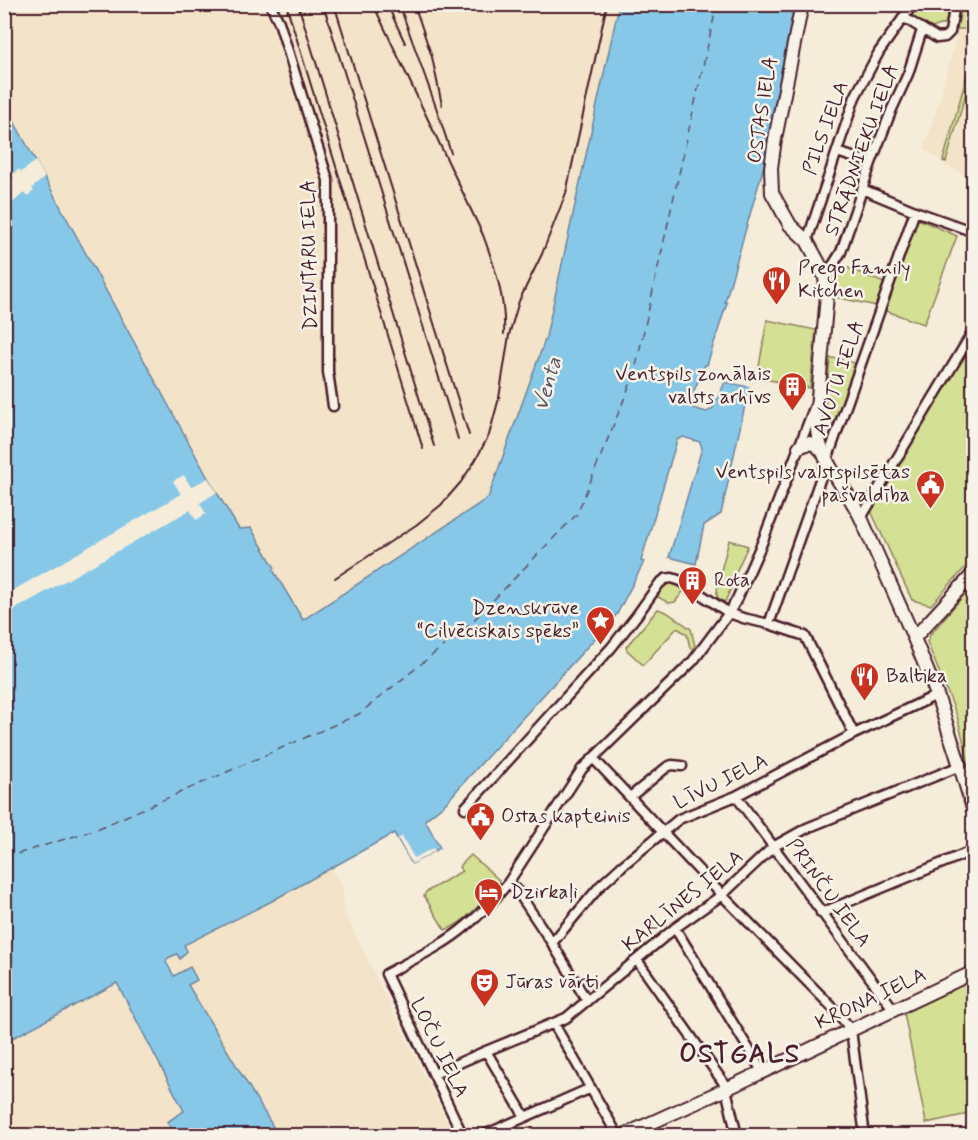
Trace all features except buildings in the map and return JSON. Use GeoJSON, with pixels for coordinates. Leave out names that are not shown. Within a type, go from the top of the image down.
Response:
{"type":"FeatureCollection","features":[{"type":"Feature","properties":{"kind":"street","name":"DZINTARU IELA"},"geometry":{"type":"LineString","coordinates":[[270,4],[279,22],[328,180],[328,372],[333,406]]}},
{"type":"Feature","properties":{"kind":"street","name":"OSTAS IELA"},"geometry":{"type":"LineString","coordinates":[[802,4],[775,139],[771,168],[772,193],[790,225],[807,241],[825,278]]}},
{"type":"Feature","properties":{"kind":"street","name":"PILS IELA"},"geometry":{"type":"LineString","coordinates":[[807,241],[855,98],[879,52],[913,4]]}},
{"type":"Feature","properties":{"kind":"street"},"geometry":{"type":"LineString","coordinates":[[903,17],[937,38],[945,37],[950,32],[955,4]]}},
{"type":"Feature","properties":{"kind":"street","name":"STRĀDNIEKU IELA"},"geometry":{"type":"LineString","coordinates":[[825,278],[841,252],[871,163],[908,74],[922,30]]}},
{"type":"Feature","properties":{"kind":"street"},"geometry":{"type":"LineString","coordinates":[[837,152],[871,163]]}},
{"type":"Feature","properties":{"kind":"street"},"geometry":{"type":"LineString","coordinates":[[862,189],[974,232]]}},
{"type":"Feature","properties":{"kind":"street","name":"AVOTU IELA"},"geometry":{"type":"LineString","coordinates":[[769,624],[825,456],[915,211]]}},
{"type":"Feature","properties":{"kind":"street"},"geometry":{"type":"LineString","coordinates":[[825,278],[827,295],[816,420],[818,436],[825,456]]}},
{"type":"Feature","properties":{"kind":"street"},"geometry":{"type":"LineString","coordinates":[[861,518],[974,330]]}},
{"type":"Feature","properties":{"kind":"street"},"geometry":{"type":"LineString","coordinates":[[587,1001],[516,889],[508,883],[577,775],[693,661],[729,613],[762,543],[818,396]]}},
{"type":"Feature","properties":{"kind":"street"},"geometry":{"type":"LineString","coordinates":[[799,447],[809,443],[816,445],[854,503],[937,695],[974,812]]}},
{"type":"Feature","properties":{"kind":"street"},"geometry":{"type":"LineString","coordinates":[[914,638],[974,573]]}},
{"type":"Feature","properties":{"kind":"street"},"geometry":{"type":"LineString","coordinates":[[465,808],[611,648],[665,579],[672,578],[681,581],[729,613],[805,636],[854,734]]}},
{"type":"Feature","properties":{"kind":"street","name":"LĪVU IELA"},"geometry":{"type":"LineString","coordinates":[[552,943],[600,886],[680,819],[736,796],[854,734],[937,695]]}},
{"type":"Feature","properties":{"kind":"street"},"geometry":{"type":"LineString","coordinates":[[594,758],[722,895],[837,1012],[850,1030],[865,1136]]}},
{"type":"Feature","properties":{"kind":"street"},"geometry":{"type":"LineString","coordinates":[[630,797],[667,767],[682,766]]}},
{"type":"Feature","properties":{"kind":"street","name":"KARLĪNES IELA"},"geometry":{"type":"LineString","coordinates":[[434,1074],[566,1018],[675,928],[722,895],[773,847],[807,828],[960,766]]}},
{"type":"Feature","properties":{"kind":"street","name":"PRINČU IELA"},"geometry":{"type":"LineString","coordinates":[[736,796],[894,1010]]}},
{"type":"Feature","properties":{"kind":"street"},"geometry":{"type":"LineString","coordinates":[[821,913],[974,850]]}},
{"type":"Feature","properties":{"kind":"street","name":"LOČU IELA"},"geometry":{"type":"LineString","coordinates":[[463,1136],[386,974],[458,932],[474,919],[508,883]]}},
{"type":"Feature","properties":{"kind":"street"},"geometry":{"type":"LineString","coordinates":[[675,928],[762,1071]]}},
{"type":"Feature","properties":{"kind":"street"},"geometry":{"type":"LineString","coordinates":[[637,960],[726,1089],[737,1136]]}},
{"type":"Feature","properties":{"kind":"street","name":"KROŅA IELA"},"geometry":{"type":"LineString","coordinates":[[620,1136],[726,1089],[974,972]]}},
{"type":"Feature","properties":{"kind":"street"},"geometry":{"type":"LineString","coordinates":[[554,1024],[620,1136]]}},
{"type":"Feature","properties":{"kind":"street"},"geometry":{"type":"LineString","coordinates":[[486,1051],[525,1117]]}},
{"type":"Feature","properties":{"kind":"street"},"geometry":{"type":"LineString","coordinates":[[482,1136],[591,1088]]}},
{"type":"Feature","properties":{"kind":"shaded area"},"geometry":{"type":"Polygon","coordinates":[[[4,5],[619,5],[546,337],[488,499],[302,620],[273,570],[275,568],[239,529],[208,478],[5,103],[4,5]]]}},
{"type":"Feature","properties":{"kind":"shaded area"},"geometry":{"type":"Polygon","coordinates":[[[961,5],[973,5],[973,179],[949,167],[924,148],[953,50],[961,5]]]}},
{"type":"Feature","properties":{"kind":"shaded area"},"geometry":{"type":"Polygon","coordinates":[[[331,869],[343,888],[343,909],[453,1135],[276,1135],[167,961],[168,958],[177,954],[179,958],[186,951],[183,945],[331,869]]]}},
{"type":"Feature","properties":{"kind":"shaded area"},"geometry":{"type":"Polygon","coordinates":[[[117,983],[184,1111],[167,1122],[172,1130],[163,1135],[5,1135],[4,1042],[117,983]]]}},
{"type":"Feature","properties":{"kind":"green space"},"geometry":{"type":"Polygon","coordinates":[[[917,5],[950,5],[947,23],[929,29],[912,18],[912,12],[917,5]]]}},
{"type":"Feature","properties":{"kind":"green space"},"geometry":{"type":"Polygon","coordinates":[[[962,5],[973,5],[973,29],[957,29],[962,5]]]}},
{"type":"Feature","properties":{"kind":"green space"},"geometry":{"type":"Polygon","coordinates":[[[968,71],[972,72],[946,162],[943,161],[968,71]]]}},
{"type":"Feature","properties":{"kind":"green space"},"geometry":{"type":"Polygon","coordinates":[[[916,218],[957,236],[924,324],[883,310],[916,218]]]}},
{"type":"Feature","properties":{"kind":"green space"},"geometry":{"type":"Polygon","coordinates":[[[841,265],[884,283],[877,306],[835,297],[841,265]]]}},
{"type":"Feature","properties":{"kind":"green space"},"geometry":{"type":"Polygon","coordinates":[[[767,320],[816,330],[810,388],[760,378],[759,367],[767,320]]]}},
{"type":"Feature","properties":{"kind":"green space"},"geometry":{"type":"Polygon","coordinates":[[[973,338],[973,559],[931,605],[912,600],[871,511],[973,338]]]}},
{"type":"Feature","properties":{"kind":"green space"},"geometry":{"type":"Polygon","coordinates":[[[830,358],[858,364],[838,425],[824,420],[830,358]]]}},
{"type":"Feature","properties":{"kind":"green space"},"geometry":{"type":"Polygon","coordinates":[[[729,540],[748,546],[730,580],[734,581],[725,602],[718,598],[717,592],[729,540]]]}},
{"type":"Feature","properties":{"kind":"green space"},"geometry":{"type":"Polygon","coordinates":[[[672,582],[685,589],[675,602],[669,603],[656,596],[664,585],[672,582]]]}},
{"type":"Feature","properties":{"kind":"green space"},"geometry":{"type":"Polygon","coordinates":[[[973,584],[974,762],[969,763],[957,716],[927,642],[930,635],[973,584]]]}},
{"type":"Feature","properties":{"kind":"green space"},"geometry":{"type":"Polygon","coordinates":[[[658,609],[691,629],[695,646],[690,648],[687,634],[677,628],[643,665],[626,647],[658,609]]]}},
{"type":"Feature","properties":{"kind":"green space"},"geometry":{"type":"Polygon","coordinates":[[[471,855],[499,880],[498,886],[467,917],[445,930],[424,896],[426,892],[462,871],[459,867],[471,855]]]}},
{"type":"Feature","properties":{"kind":"green space"},"geometry":{"type":"Polygon","coordinates":[[[973,980],[973,1113],[926,1123],[904,1013],[973,980]]]}},
{"type":"Feature","properties":{"kind":"water","name":"Venta"},"geometry":{"type":"Polygon","coordinates":[[[619,5],[794,5],[765,162],[725,302],[727,303],[707,365],[690,400],[692,408],[707,412],[713,408],[725,382],[749,387],[721,514],[704,525],[696,564],[669,557],[702,448],[700,442],[683,437],[677,440],[641,561],[644,562],[617,614],[446,803],[425,820],[440,848],[412,864],[394,833],[270,902],[184,945],[187,951],[180,959],[177,954],[168,958],[166,962],[174,976],[190,967],[197,980],[188,985],[278,1135],[163,1135],[172,1130],[167,1122],[184,1111],[117,983],[5,1042],[4,103],[208,478],[239,529],[251,528],[303,620],[488,498],[546,337],[619,5]]]}},
{"type":"Feature","properties":{"kind":"pier"},"geometry":{"type":"Polygon","coordinates":[[[36,161],[45,177],[32,188],[34,191],[27,196],[24,193],[5,209],[5,185],[14,178],[12,175],[19,169],[21,172],[36,161]]]}},
{"type":"Feature","properties":{"kind":"pier"},"geometry":{"type":"Polygon","coordinates":[[[184,475],[191,487],[208,478],[217,492],[200,503],[206,514],[196,520],[190,510],[5,615],[5,595],[181,494],[173,481],[184,475]]]}},
{"type":"Feature","properties":{"kind":"pier"},"geometry":{"type":"Polygon","coordinates":[[[402,836],[414,858],[433,848],[435,851],[412,864],[398,839],[402,836]]]}},
{"type":"Feature","properties":{"kind":"ferry route"},"geometry":{"type":"LineString","coordinates":[[4,858],[97,829],[359,714],[467,627],[577,514],[634,375],[717,4]]}},
{"type":"Feature","properties":{"kind":"railway"},"geometry":{"type":"LineString","coordinates":[[286,4],[423,449]]}},
{"type":"Feature","properties":{"kind":"railway"},"geometry":{"type":"LineString","coordinates":[[298,4],[434,446]]}},
{"type":"Feature","properties":{"kind":"railway"},"geometry":{"type":"LineString","coordinates":[[323,4],[458,439]]}},
{"type":"Feature","properties":{"kind":"railway"},"geometry":{"type":"LineString","coordinates":[[334,4],[469,435]]}},
{"type":"Feature","properties":{"kind":"railway"},"geometry":{"type":"LineString","coordinates":[[373,4],[483,235],[501,296],[504,334]]}},
{"type":"Feature","properties":{"kind":"railway"},"geometry":{"type":"LineString","coordinates":[[387,4],[405,43]]}},
{"type":"Feature","properties":{"kind":"railway"},"geometry":{"type":"LineString","coordinates":[[399,4],[451,153]]}},
{"type":"Feature","properties":{"kind":"railway"},"geometry":{"type":"LineString","coordinates":[[414,4],[432,57],[442,105]]}},
{"type":"Feature","properties":{"kind":"railway"},"geometry":{"type":"LineString","coordinates":[[335,578],[416,525],[441,505],[461,482],[489,435],[499,398],[509,335],[519,301],[542,254],[566,193],[607,4]]}},
{"type":"Feature","properties":{"kind":"place","name":"Prego Family Kitchen"},"geometry":{"type":"Point","coordinates":[777,306]}},
{"type":"Feature","properties":{"kind":"place","name":"Ventspils zonālais valsts arhīvs"},"geometry":{"type":"Point","coordinates":[792,412]}},
{"type":"Feature","properties":{"kind":"place","name":"Ventspils valstspilsētas pašvaldība"},"geometry":{"type":"Point","coordinates":[931,510]}},
{"type":"Feature","properties":{"kind":"place","name":"Rota"},"geometry":{"type":"Point","coordinates":[693,606]}},
{"type":"Feature","properties":{"kind":"place","name":"Dzenskrūve “Cilvēciskais spēks”"},"geometry":{"type":"Point","coordinates":[600,646]}},
{"type":"Feature","properties":{"kind":"place","name":"Baltika"},"geometry":{"type":"Point","coordinates":[865,702]}},
{"type":"Feature","properties":{"kind":"place","name":"Ostas kapteinis"},"geometry":{"type":"Point","coordinates":[480,842]}},
{"type":"Feature","properties":{"kind":"place","name":"Dzirkaļi"},"geometry":{"type":"Point","coordinates":[489,918]}},
{"type":"Feature","properties":{"kind":"place","name":"Jūras vārti"},"geometry":{"type":"Point","coordinates":[484,1008]}},
{"type":"Feature","properties":{"kind":"district","name":"OSTGALS"},"geometry":{"type":"Point","coordinates":[740,1055]}}]}
